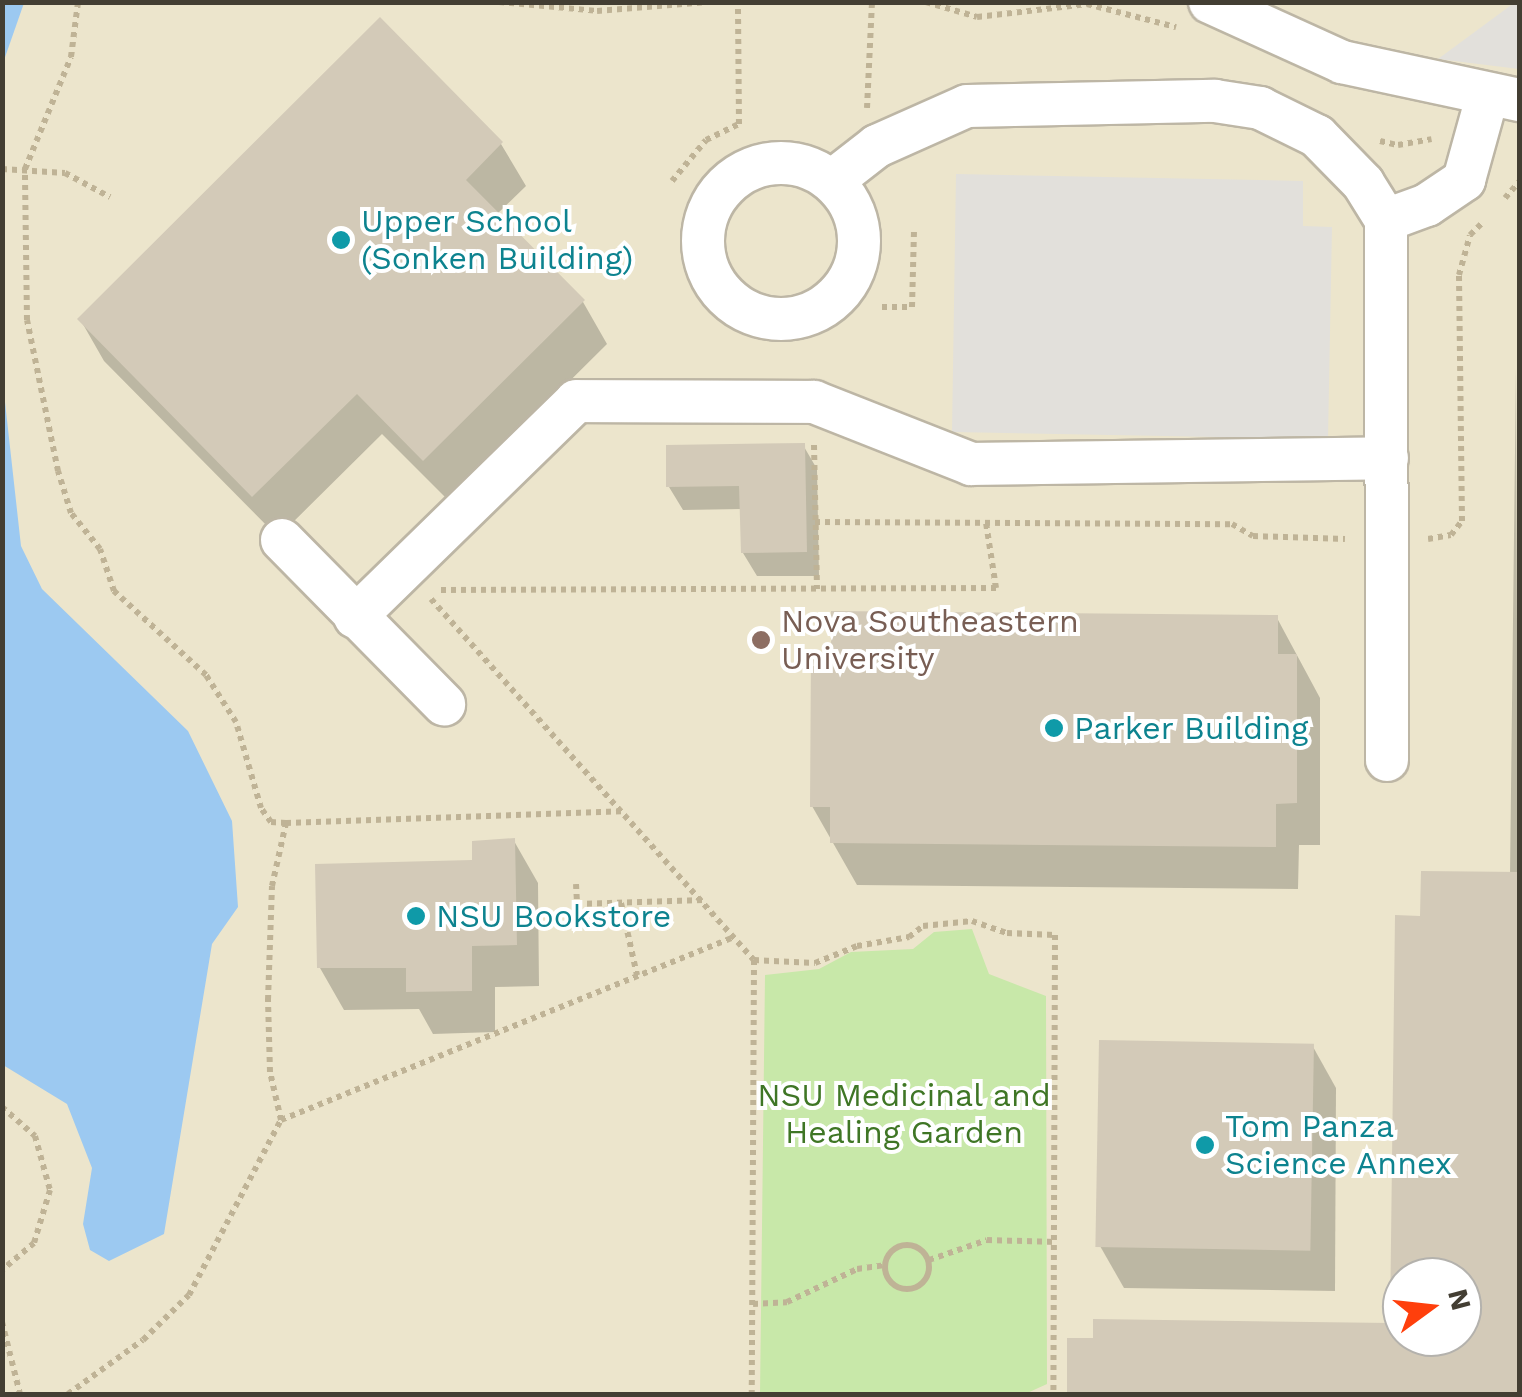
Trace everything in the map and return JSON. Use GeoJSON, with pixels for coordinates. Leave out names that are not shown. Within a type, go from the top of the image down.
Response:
{"type":"FeatureCollection","features":[{"type":"Feature","properties":{"kind":"street"},"geometry":{"type":"LineString","coordinates":[[1210,2],[1342,62],[1503,99],[1464,180],[1428,206],[1386,220]]}},
{"type":"Feature","properties":{"kind":"street"},"geometry":{"type":"LineString","coordinates":[[832,181],[878,146],[967,106],[1215,101],[1260,108],[1317,136],[1363,183],[1386,220],[1387,760]]}},
{"type":"Feature","properties":{"kind":"street"},"geometry":{"type":"LineString","coordinates":[[355,617],[576,401],[814,402],[971,464],[1387,458]]}},
{"type":"Feature","properties":{"kind":"street"},"geometry":{"type":"LineString","coordinates":[[282,540],[444,704]]}},
{"type":"Feature","properties":{"kind":"path"},"geometry":{"type":"LineString","coordinates":[[78,2],[72,57],[25,169],[28,320],[72,513],[100,550],[114,591],[206,675],[236,722],[260,808],[272,822],[622,811]]}},
{"type":"Feature","properties":{"kind":"path"},"geometry":{"type":"LineString","coordinates":[[499,2],[598,11],[708,2]]}},
{"type":"Feature","properties":{"kind":"path"},"geometry":{"type":"LineString","coordinates":[[672,181],[706,140],[740,124],[738,2]]}},
{"type":"Feature","properties":{"kind":"path"},"geometry":{"type":"LineString","coordinates":[[872,2],[866,124],[878,146]]}},
{"type":"Feature","properties":{"kind":"path"},"geometry":{"type":"LineString","coordinates":[[2,169],[66,173],[110,197]]}},
{"type":"Feature","properties":{"kind":"path"},"geometry":{"type":"LineString","coordinates":[[882,307],[912,307],[914,231]]}},
{"type":"Feature","properties":{"kind":"path"},"geometry":{"type":"LineString","coordinates":[[814,443],[818,589]]}},
{"type":"Feature","properties":{"kind":"path"},"geometry":{"type":"LineString","coordinates":[[752,1394],[754,960],[426,594],[996,588],[986,522]]}},
{"type":"Feature","properties":{"kind":"path"},"geometry":{"type":"LineString","coordinates":[[68,1394],[80,1390],[143,1340],[190,1295],[280,1120],[270,1072],[268,1000],[272,886],[286,822]]}},
{"type":"Feature","properties":{"kind":"path"},"geometry":{"type":"LineString","coordinates":[[576,884],[577,904],[704,900]]}},
{"type":"Feature","properties":{"kind":"path"},"geometry":{"type":"LineString","coordinates":[[621,903],[637,975]]}},
{"type":"Feature","properties":{"kind":"path"},"geometry":{"type":"LineString","coordinates":[[754,960],[815,963],[856,946],[908,937],[924,926],[972,921],[1008,932],[1055,935],[1053,1394]]}},
{"type":"Feature","properties":{"kind":"path"},"geometry":{"type":"LineString","coordinates":[[280,1120],[732,936]]}},
{"type":"Feature","properties":{"kind":"path"},"geometry":{"type":"LineString","coordinates":[[2,1107],[34,1136],[50,1190],[34,1242],[2,1270]]}},
{"type":"Feature","properties":{"kind":"path"},"geometry":{"type":"LineString","coordinates":[[929,1260],[987,1240],[1056,1242]]}},
{"type":"Feature","properties":{"kind":"path"},"geometry":{"type":"LineString","coordinates":[[905,1244],[920,1247],[929,1260],[926,1280],[906,1290],[893,1284],[885,1265],[891,1250],[905,1244]]}},
{"type":"Feature","properties":{"kind":"path"},"geometry":{"type":"LineString","coordinates":[[753,1304],[787,1302],[857,1269],[885,1265]]}},
{"type":"Feature","properties":{"kind":"path"},"geometry":{"type":"LineString","coordinates":[[2,1322],[20,1394]]}},
{"type":"Feature","properties":{"kind":"shaded area","name":"Nova Southeastern University"},"geometry":{"type":"Polygon","coordinates":[[[3,3],[1519,3],[1519,1394],[3,1394],[3,3]]]}},
{"type":"Feature","properties":{"kind":"shaded area"},"geometry":{"type":"Polygon","coordinates":[[[1519,3],[1519,69],[1438,59],[1519,3]]]}},
{"type":"Feature","properties":{"kind":"shaded area"},"geometry":{"type":"Polygon","coordinates":[[[956,174],[1303,181],[1303,226],[1332,227],[1328,439],[952,432],[956,174]]]}},
{"type":"Feature","properties":{"kind":"green space","name":"NSU Medicinal and Healing Garden"},"geometry":{"type":"Polygon","coordinates":[[[972,929],[989,974],[1046,996],[1047,1384],[1025,1394],[760,1394],[765,975],[819,969],[851,952],[913,949],[934,932],[972,929]]]}},
{"type":"Feature","properties":{"kind":"water"},"geometry":{"type":"Polygon","coordinates":[[[2,3],[24,3],[3,63],[2,3]]]}},
{"type":"Feature","properties":{"kind":"water"},"geometry":{"type":"Polygon","coordinates":[[[2,375],[21,546],[42,589],[188,731],[232,821],[238,907],[212,944],[164,1234],[109,1261],[90,1250],[83,1224],[92,1168],[67,1104],[3,1065],[2,375]]]}},
{"type":"Feature","properties":{"kind":"building","name":"Upper School (Sonken Building)"},"geometry":{"type":"Polygon","coordinates":[[[380,17],[503,142],[466,180],[585,300],[423,461],[357,394],[252,497],[77,319],[380,17]]]}},
{"type":"Feature","properties":{"kind":"building"},"geometry":{"type":"Polygon","coordinates":[[[805,443],[807,552],[741,553],[739,486],[666,487],[666,445],[805,443]]]}},
{"type":"Feature","properties":{"kind":"building","name":"Parker Building"},"geometry":{"type":"Polygon","coordinates":[[[831,611],[1278,615],[1278,654],[1297,654],[1297,803],[1276,804],[1276,847],[830,843],[830,807],[810,807],[811,652],[831,652],[831,611]]]}},
{"type":"Feature","properties":{"kind":"building","name":"NSU Bookstore"},"geometry":{"type":"Polygon","coordinates":[[[515,838],[517,945],[472,946],[472,991],[406,992],[406,968],[317,968],[315,864],[472,860],[472,841],[515,838]]]}},
{"type":"Feature","properties":{"kind":"building"},"geometry":{"type":"Polygon","coordinates":[[[1421,871],[1520,872],[1520,1394],[1067,1394],[1067,1338],[1093,1338],[1093,1319],[1382,1323],[1382,1357],[1482,1357],[1482,1257],[1391,1257],[1395,915],[1420,916],[1421,871]]]}},
{"type":"Feature","properties":{"kind":"building","name":"Tom Panza Science Annex"},"geometry":{"type":"Polygon","coordinates":[[[1099,1040],[1314,1044],[1310,1251],[1095,1247],[1099,1040]]]}},
{"type":"Feature","properties":{"kind":"place","name":"Upper School (Sonken Building)"},"geometry":{"type":"Point","coordinates":[341,240]}},
{"type":"Feature","properties":{"kind":"place","name":"Nova Southeastern University"},"geometry":{"type":"Point","coordinates":[761,640]}},
{"type":"Feature","properties":{"kind":"place","name":"Parker Building"},"geometry":{"type":"Point","coordinates":[1054,728]}},
{"type":"Feature","properties":{"kind":"place","name":"NSU Bookstore"},"geometry":{"type":"Point","coordinates":[416,916]}},
{"type":"Feature","properties":{"kind":"place","name":"Tom Panza Science Annex"},"geometry":{"type":"Point","coordinates":[1205,1145]}}]}
